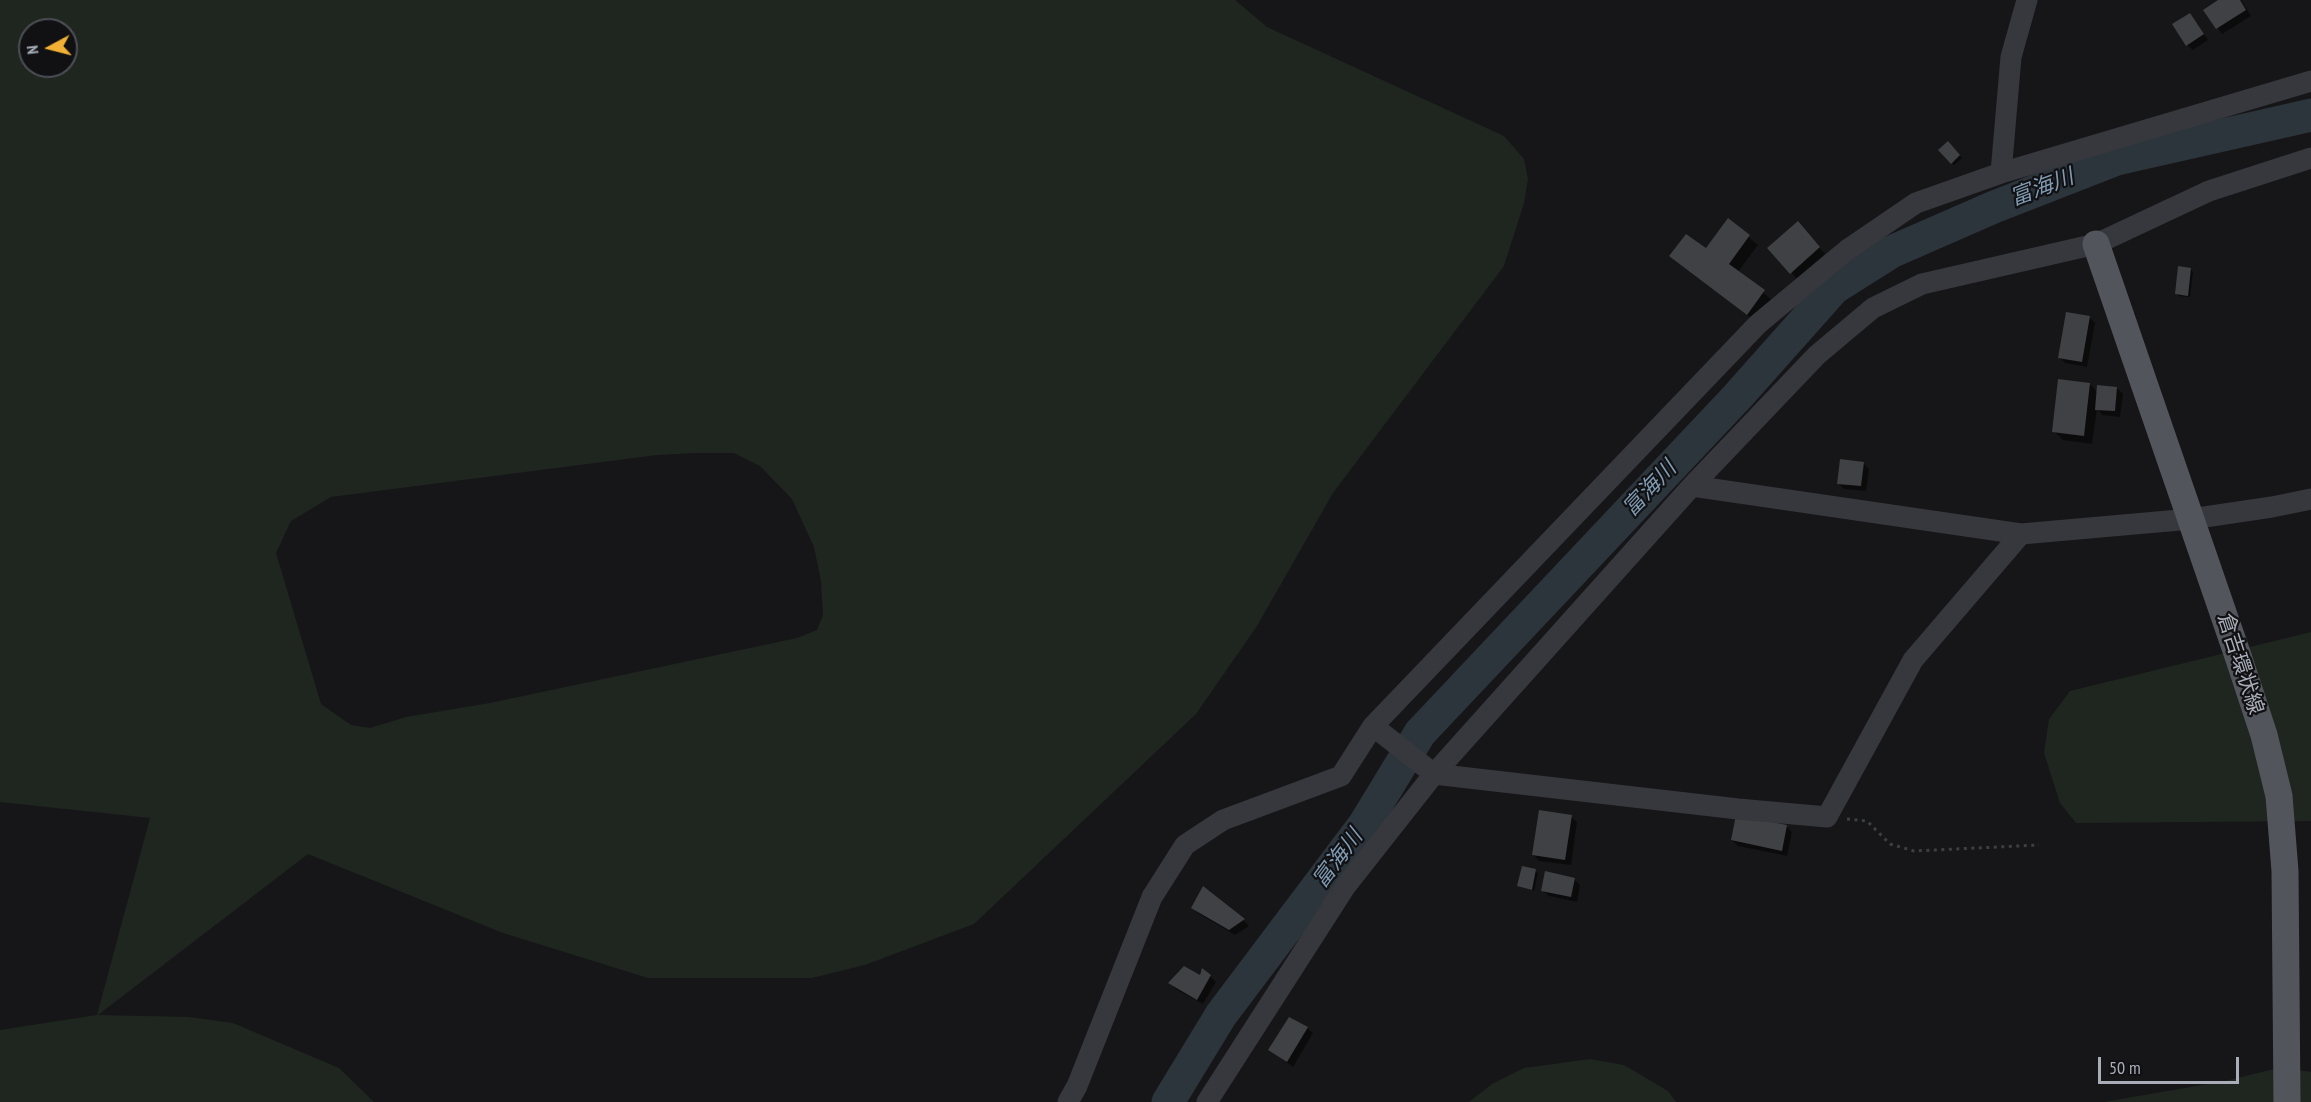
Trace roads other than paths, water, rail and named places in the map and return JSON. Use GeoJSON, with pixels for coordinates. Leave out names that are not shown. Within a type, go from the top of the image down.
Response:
{"type":"FeatureCollection","features":[{"type":"Feature","properties":{"kind":"main road","name":"倉吉環状線"},"geometry":{"type":"LineString","coordinates":[[2096,244],[2257,714],[2278,796],[2285,871],[2287,1102]]}},
{"type":"Feature","properties":{"kind":"street"},"geometry":{"type":"LineString","coordinates":[[2001,173],[2011,57],[2026,0]]}},
{"type":"Feature","properties":{"kind":"street"},"geometry":{"type":"LineString","coordinates":[[1068,1102],[1077,1086],[1152,897],[1185,845],[1222,820],[1341,776],[1376,729],[1758,324],[1847,250],[1916,203],[2001,173],[2311,81]]}},
{"type":"Feature","properties":{"kind":"street"},"geometry":{"type":"LineString","coordinates":[[1207,1102],[1345,886],[1431,771],[1692,486],[1817,355],[1873,308],[1922,284],[2096,244],[2209,191],[2311,158]]}},
{"type":"Feature","properties":{"kind":"street"},"geometry":{"type":"LineString","coordinates":[[1692,486],[2021,534],[2191,519],[2311,499]]}},
{"type":"Feature","properties":{"kind":"street"},"geometry":{"type":"LineString","coordinates":[[1376,729],[1431,771],[1738,809],[1827,817],[1913,660],[2021,534]]}},
{"type":"Feature","properties":{"kind":"waterway","name":"富海川"},"geometry":{"type":"LineString","coordinates":[[1168,1102],[1221,1015],[1364,825],[1420,733],[1737,397],[1834,288],[1891,252],[1994,207],[2117,159],[2311,115]]}}]}
